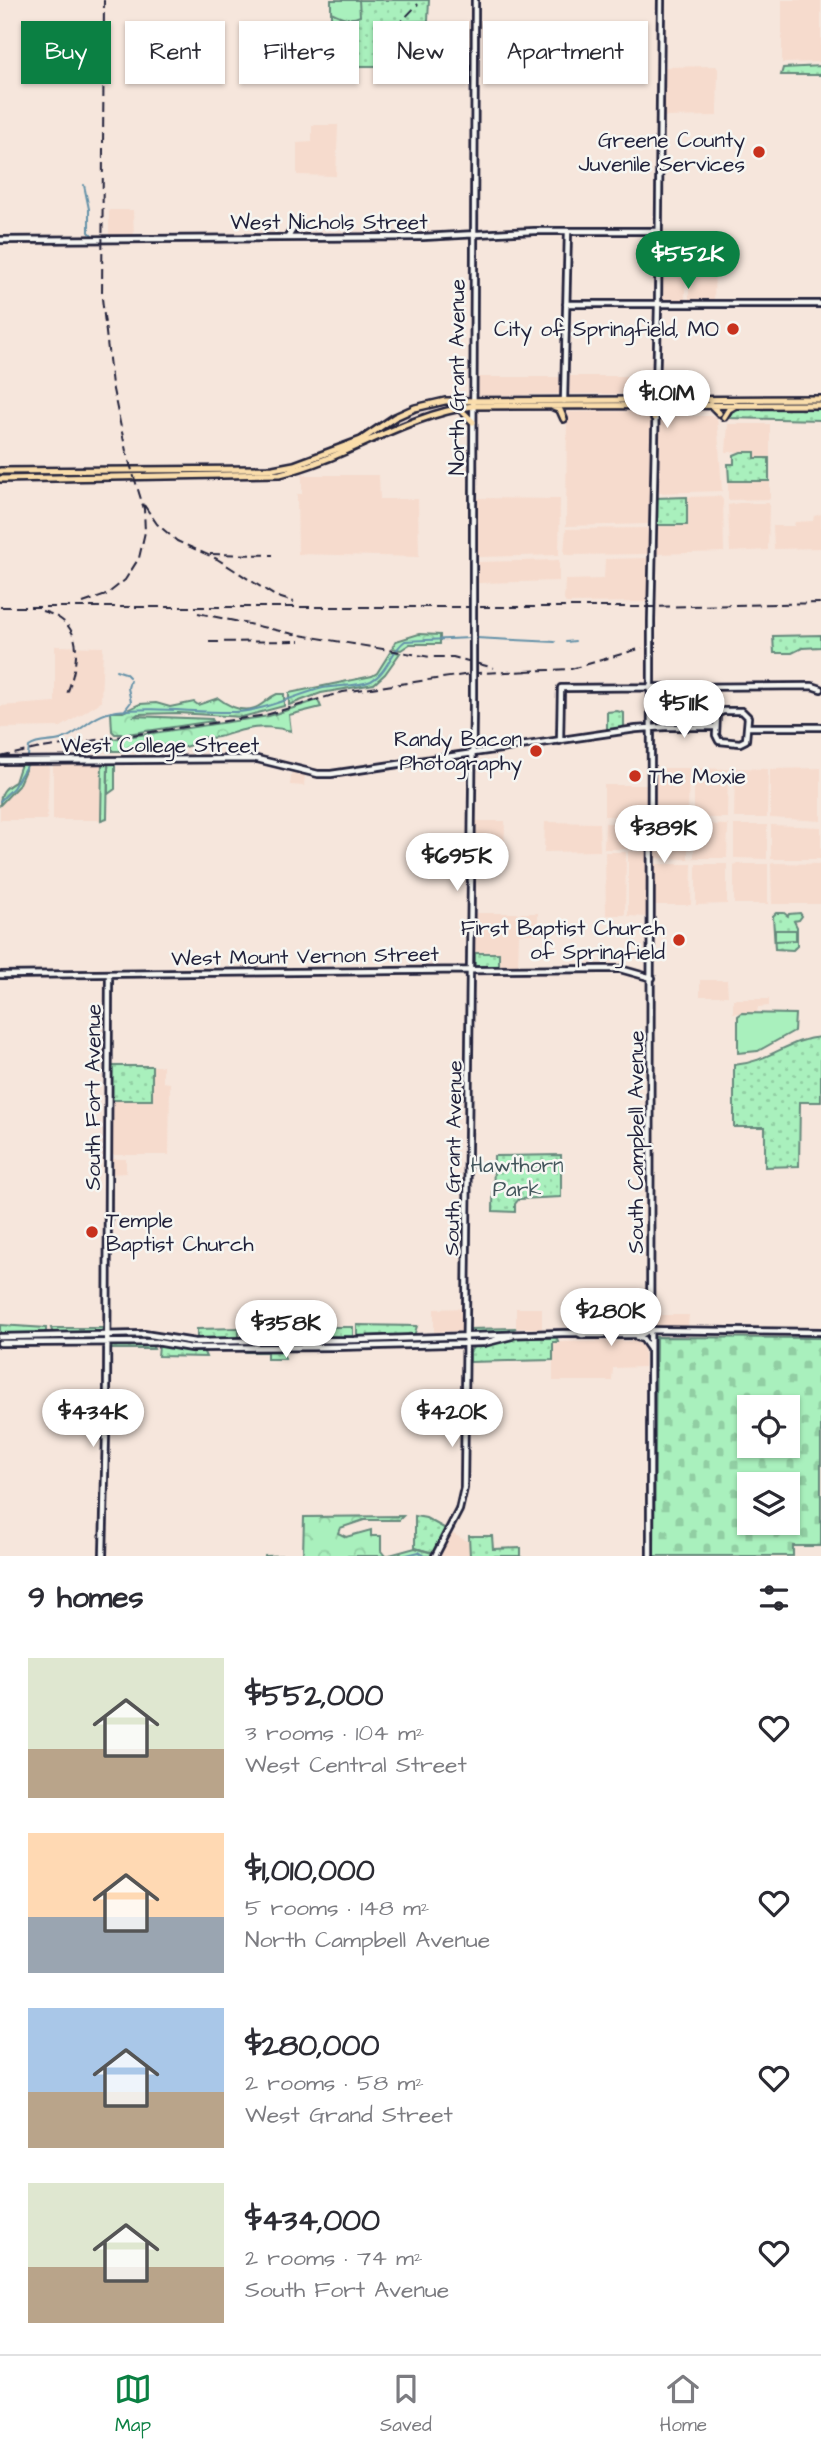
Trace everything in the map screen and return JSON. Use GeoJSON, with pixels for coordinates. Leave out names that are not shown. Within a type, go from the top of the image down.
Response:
{"type":"FeatureCollection","features":[{"type":"Feature","properties":{"kind":"main road","name":"North Grant Avenue"},"geometry":{"type":"LineString","coordinates":[[473,753],[475,0]]}},
{"type":"Feature","properties":{"kind":"main road","name":"South Campbell Avenue"},"geometry":{"type":"LineString","coordinates":[[650,1556],[651,688],[661,0]]}},
{"type":"Feature","properties":{"kind":"main road"},"geometry":{"type":"LineString","coordinates":[[285,238],[295,226]]}},
{"type":"Feature","properties":{"kind":"main road"},"geometry":{"type":"LineString","coordinates":[[564,402],[568,231]]}},
{"type":"Feature","properties":{"kind":"main road","name":"West Nichols Street"},"geometry":{"type":"LineString","coordinates":[[0,240],[461,236],[473,233],[657,231]]}},
{"type":"Feature","properties":{"kind":"main road"},"geometry":{"type":"LineString","coordinates":[[566,304],[821,304]]}},
{"type":"Feature","properties":{"kind":"main road"},"geometry":{"type":"LineString","coordinates":[[0,479],[281,474],[319,463],[420,420],[473,403],[821,399]]}},
{"type":"Feature","properties":{"kind":"main road"},"geometry":{"type":"LineString","coordinates":[[0,471],[273,469],[294,465],[361,440],[395,417],[415,408],[445,401],[543,405],[564,402]]}},
{"type":"Feature","properties":{"kind":"main road"},"geometry":{"type":"LineString","coordinates":[[654,402],[821,405]]}},
{"type":"Feature","properties":{"kind":"main road"},"geometry":{"type":"LineString","coordinates":[[654,418],[659,408],[667,404]]}},
{"type":"Feature","properties":{"kind":"main road"},"geometry":{"type":"LineString","coordinates":[[710,404],[722,415],[739,404]]}},
{"type":"Feature","properties":{"kind":"main road"},"geometry":{"type":"LineString","coordinates":[[543,405],[558,409],[564,419]]}},
{"type":"Feature","properties":{"kind":"main road"},"geometry":{"type":"LineString","coordinates":[[459,408],[472,422]]}},
{"type":"Feature","properties":{"kind":"main road"},"geometry":{"type":"LineString","coordinates":[[560,741],[561,688],[812,686],[821,689]]}},
{"type":"Feature","properties":{"kind":"main road"},"geometry":{"type":"LineString","coordinates":[[741,711],[747,716],[747,737],[744,741],[724,743],[716,738],[716,727],[719,713],[741,711]]}},
{"type":"Feature","properties":{"kind":"main road","name":"West College Street"},"geometry":{"type":"LineString","coordinates":[[0,761],[257,759],[327,774],[652,728],[716,727]]}},
{"type":"Feature","properties":{"kind":"main road"},"geometry":{"type":"LineString","coordinates":[[747,727],[821,727]]}},
{"type":"Feature","properties":{"kind":"main road","name":"South Grant Avenue"},"geometry":{"type":"LineString","coordinates":[[436,1555],[464,1497],[473,753]]}},
{"type":"Feature","properties":{"kind":"main road","name":"West Mount Vernon Street"},"geometry":{"type":"LineString","coordinates":[[0,975],[615,969],[652,978]]}},
{"type":"Feature","properties":{"kind":"main road","name":"South Fort Avenue"},"geometry":{"type":"LineString","coordinates":[[103,1556],[109,974]]}},
{"type":"Feature","properties":{"kind":"main road"},"geometry":{"type":"LineString","coordinates":[[0,1343],[144,1334],[195,1342],[355,1340],[642,1330],[821,1332]]}},
{"type":"Feature","properties":{"kind":"main road"},"geometry":{"type":"LineString","coordinates":[[578,1333],[640,1335],[649,1332]]}},
{"type":"Feature","properties":{"kind":"main road"},"geometry":{"type":"LineString","coordinates":[[0,1337],[107,1338],[208,1348],[497,1342],[515,1334]]}},
{"type":"Feature","properties":{"kind":"main road"},"geometry":{"type":"LineString","coordinates":[[623,1335],[643,1339],[651,1352]]}},
{"type":"Feature","properties":{"kind":"shaded area"},"geometry":{"type":"Polygon","coordinates":[[[782,0],[821,0],[821,62],[782,63],[782,0]]]}},
{"type":"Feature","properties":{"kind":"shaded area"},"geometry":{"type":"Polygon","coordinates":[[[716,66],[717,116],[662,117],[662,67],[716,66]]]}},
{"type":"Feature","properties":{"kind":"shaded area"},"geometry":{"type":"Polygon","coordinates":[[[312,125],[338,125],[336,176],[297,175],[297,143],[312,142],[312,125]]]}},
{"type":"Feature","properties":{"kind":"shaded area"},"geometry":{"type":"Polygon","coordinates":[[[109,210],[133,210],[134,237],[109,237],[109,210]]]}},
{"type":"Feature","properties":{"kind":"shaded area"},"geometry":{"type":"Polygon","coordinates":[[[659,237],[686,237],[685,301],[659,300],[659,237]]]}},
{"type":"Feature","properties":{"kind":"shaded area"},"geometry":{"type":"Polygon","coordinates":[[[689,237],[716,237],[714,301],[689,301],[689,237]]]}},
{"type":"Feature","properties":{"kind":"shaded area"},"geometry":{"type":"Polygon","coordinates":[[[570,376],[652,376],[651,392],[569,394],[570,376]]]}},
{"type":"Feature","properties":{"kind":"shaded area"},"geometry":{"type":"Polygon","coordinates":[[[561,377],[562,394],[481,396],[476,392],[475,379],[561,377]]]}},
{"type":"Feature","properties":{"kind":"shaded area"},"geometry":{"type":"Polygon","coordinates":[[[653,411],[650,524],[566,526],[567,412],[653,411]]]}},
{"type":"Feature","properties":{"kind":"shaded area"},"geometry":{"type":"Polygon","coordinates":[[[657,416],[717,416],[722,491],[656,493],[657,416]]]}},
{"type":"Feature","properties":{"kind":"shaded area"},"geometry":{"type":"Polygon","coordinates":[[[728,424],[770,424],[770,458],[755,458],[755,452],[726,452],[728,424]]]}},
{"type":"Feature","properties":{"kind":"shaded area"},"geometry":{"type":"Polygon","coordinates":[[[302,475],[379,475],[380,499],[418,499],[419,557],[298,554],[297,494],[302,494],[302,475]]]}},
{"type":"Feature","properties":{"kind":"shaded area"},"geometry":{"type":"Polygon","coordinates":[[[728,481],[770,481],[770,499],[728,500],[728,481]]]}},
{"type":"Feature","properties":{"kind":"shaded area"},"geometry":{"type":"Polygon","coordinates":[[[720,496],[723,500],[724,552],[656,554],[655,525],[687,525],[687,497],[720,496]]]}},
{"type":"Feature","properties":{"kind":"shaded area"},"geometry":{"type":"Polygon","coordinates":[[[477,498],[560,499],[559,555],[478,557],[477,498]]]}},
{"type":"Feature","properties":{"kind":"shaded area"},"geometry":{"type":"Polygon","coordinates":[[[769,503],[768,550],[730,552],[728,505],[769,503]]]}},
{"type":"Feature","properties":{"kind":"shaded area"},"geometry":{"type":"Polygon","coordinates":[[[821,514],[821,548],[774,549],[773,526],[794,526],[795,522],[813,521],[814,516],[821,514]]]}},
{"type":"Feature","properties":{"kind":"shaded area"},"geometry":{"type":"Polygon","coordinates":[[[649,528],[650,554],[567,555],[564,553],[566,529],[649,528]]]}},
{"type":"Feature","properties":{"kind":"shaded area"},"geometry":{"type":"Polygon","coordinates":[[[649,558],[647,602],[566,603],[564,600],[565,580],[604,579],[605,559],[649,558]]]}},
{"type":"Feature","properties":{"kind":"shaded area"},"geometry":{"type":"Polygon","coordinates":[[[559,560],[559,581],[478,583],[478,562],[559,560]]]}},
{"type":"Feature","properties":{"kind":"shaded area"},"geometry":{"type":"Polygon","coordinates":[[[55,646],[103,647],[101,702],[61,727],[0,728],[0,706],[55,702],[55,646]]]}},
{"type":"Feature","properties":{"kind":"shaded area"},"geometry":{"type":"Polygon","coordinates":[[[28,763],[49,764],[47,820],[0,820],[0,805],[18,786],[28,763]]]}},
{"type":"Feature","properties":{"kind":"shaded area"},"geometry":{"type":"Polygon","coordinates":[[[102,763],[101,820],[53,820],[53,764],[102,763]]]}},
{"type":"Feature","properties":{"kind":"shaded area"},"geometry":{"type":"Polygon","coordinates":[[[689,768],[688,818],[654,817],[653,770],[689,768]]]}},
{"type":"Feature","properties":{"kind":"shaded area"},"geometry":{"type":"Polygon","coordinates":[[[694,768],[728,769],[727,818],[694,818],[694,768]]]}},
{"type":"Feature","properties":{"kind":"shaded area"},"geometry":{"type":"Polygon","coordinates":[[[735,768],[768,769],[767,818],[734,818],[735,768]]]}},
{"type":"Feature","properties":{"kind":"shaded area"},"geometry":{"type":"Polygon","coordinates":[[[821,768],[821,821],[770,818],[770,769],[821,768]]]}},
{"type":"Feature","properties":{"kind":"shaded area"},"geometry":{"type":"Polygon","coordinates":[[[292,769],[305,774],[304,786],[290,785],[292,769]]]}},
{"type":"Feature","properties":{"kind":"shaded area"},"geometry":{"type":"Polygon","coordinates":[[[604,785],[650,785],[649,817],[604,816],[604,785]]]}},
{"type":"Feature","properties":{"kind":"shaded area"},"geometry":{"type":"Polygon","coordinates":[[[477,821],[505,821],[504,857],[473,857],[474,824],[477,821]]]}},
{"type":"Feature","properties":{"kind":"shaded area"},"geometry":{"type":"Polygon","coordinates":[[[545,822],[599,823],[600,851],[544,852],[545,822]]]}},
{"type":"Feature","properties":{"kind":"shaded area"},"geometry":{"type":"Polygon","coordinates":[[[605,823],[649,823],[649,849],[604,849],[605,823]]]}},
{"type":"Feature","properties":{"kind":"shaded area"},"geometry":{"type":"Polygon","coordinates":[[[654,823],[688,824],[688,859],[654,858],[653,826],[654,823]]]}},
{"type":"Feature","properties":{"kind":"shaded area"},"geometry":{"type":"Polygon","coordinates":[[[694,824],[728,825],[727,858],[694,858],[694,824]]]}},
{"type":"Feature","properties":{"kind":"shaded area"},"geometry":{"type":"Polygon","coordinates":[[[734,825],[767,825],[767,859],[734,858],[734,825]]]}},
{"type":"Feature","properties":{"kind":"shaded area"},"geometry":{"type":"Polygon","coordinates":[[[771,825],[821,827],[821,859],[771,859],[771,825]]]}},
{"type":"Feature","properties":{"kind":"shaded area"},"geometry":{"type":"Polygon","coordinates":[[[628,851],[649,852],[648,917],[628,916],[628,851]]]}},
{"type":"Feature","properties":{"kind":"shaded area"},"geometry":{"type":"Polygon","coordinates":[[[605,852],[626,852],[625,915],[606,915],[605,852]]]}},
{"type":"Feature","properties":{"kind":"shaded area"},"geometry":{"type":"Polygon","coordinates":[[[773,863],[821,864],[821,904],[772,904],[773,863]]]}},
{"type":"Feature","properties":{"kind":"shaded area"},"geometry":{"type":"Polygon","coordinates":[[[692,864],[691,905],[654,905],[653,865],[692,864]]]}},
{"type":"Feature","properties":{"kind":"shaded area"},"geometry":{"type":"Polygon","coordinates":[[[696,864],[727,864],[727,904],[696,905],[696,864]]]}},
{"type":"Feature","properties":{"kind":"shaded area"},"geometry":{"type":"Polygon","coordinates":[[[736,864],[768,864],[768,904],[734,904],[736,864]]]}},
{"type":"Feature","properties":{"kind":"shaded area"},"geometry":{"type":"Polygon","coordinates":[[[473,913],[538,913],[538,934],[519,934],[518,968],[473,967],[473,913]]]}},
{"type":"Feature","properties":{"kind":"shaded area"},"geometry":{"type":"Polygon","coordinates":[[[700,980],[727,980],[728,996],[700,996],[700,980]]]}},
{"type":"Feature","properties":{"kind":"shaded area"},"geometry":{"type":"Polygon","coordinates":[[[733,999],[769,999],[769,1006],[758,1007],[757,1013],[733,1013],[733,999]]]}},
{"type":"Feature","properties":{"kind":"shaded area"},"geometry":{"type":"Polygon","coordinates":[[[152,1066],[163,1066],[163,1082],[170,1083],[169,1155],[111,1155],[110,1100],[152,1100],[152,1066]]]}},
{"type":"Feature","properties":{"kind":"shaded area"},"geometry":{"type":"Polygon","coordinates":[[[111,1159],[126,1159],[126,1173],[110,1174],[111,1159]]]}},
{"type":"Feature","properties":{"kind":"shaded area"},"geometry":{"type":"Polygon","coordinates":[[[464,1308],[462,1331],[434,1332],[434,1309],[464,1308]]]}},
{"type":"Feature","properties":{"kind":"shaded area"},"geometry":{"type":"Polygon","coordinates":[[[516,1308],[542,1308],[542,1328],[516,1328],[516,1308]]]}},
{"type":"Feature","properties":{"kind":"shaded area"},"geometry":{"type":"Polygon","coordinates":[[[653,1315],[689,1315],[688,1326],[655,1328],[653,1315]]]}},
{"type":"Feature","properties":{"kind":"shaded area"},"geometry":{"type":"Polygon","coordinates":[[[637,1341],[644,1345],[644,1367],[613,1368],[612,1381],[553,1381],[553,1342],[637,1341]]]}},
{"type":"Feature","properties":{"kind":"shaded area"},"geometry":{"type":"Polygon","coordinates":[[[451,1533],[469,1542],[470,1556],[439,1556],[451,1533]]]}},
{"type":"Feature","properties":{"kind":"green space"},"geometry":{"type":"Polygon","coordinates":[[[331,0],[429,0],[428,21],[373,21],[373,66],[359,66],[359,21],[331,21],[331,0]]]}},
{"type":"Feature","properties":{"kind":"green space"},"geometry":{"type":"Polygon","coordinates":[[[331,0],[359,0],[360,16],[349,18],[331,12],[331,0]]]}},
{"type":"Feature","properties":{"kind":"green space"},"geometry":{"type":"Polygon","coordinates":[[[821,66],[821,75],[781,75],[783,68],[821,66]]]}},
{"type":"Feature","properties":{"kind":"green space"},"geometry":{"type":"Polygon","coordinates":[[[737,408],[821,408],[821,420],[728,418],[730,411],[737,408]]]}},
{"type":"Feature","properties":{"kind":"green space"},"geometry":{"type":"Polygon","coordinates":[[[755,452],[755,458],[769,458],[769,481],[729,481],[728,464],[734,464],[734,455],[755,452]]]}},
{"type":"Feature","properties":{"kind":"green space"},"geometry":{"type":"Polygon","coordinates":[[[687,497],[687,525],[655,525],[655,498],[687,497]]]}},
{"type":"Feature","properties":{"kind":"green space"},"geometry":{"type":"Polygon","coordinates":[[[419,634],[440,635],[440,644],[410,644],[401,650],[392,648],[396,641],[419,634]]]}},
{"type":"Feature","properties":{"kind":"green space"},"geometry":{"type":"Polygon","coordinates":[[[821,635],[821,647],[802,648],[792,653],[774,653],[773,636],[821,635]]]}},
{"type":"Feature","properties":{"kind":"green space"},"geometry":{"type":"Polygon","coordinates":[[[391,651],[400,653],[374,684],[321,693],[289,705],[289,693],[372,676],[377,673],[391,651]]]}},
{"type":"Feature","properties":{"kind":"green space"},"geometry":{"type":"Polygon","coordinates":[[[277,694],[284,694],[284,706],[242,717],[178,713],[138,714],[135,716],[213,721],[127,734],[115,734],[112,731],[111,712],[123,712],[140,704],[156,703],[170,707],[194,702],[198,705],[218,698],[228,705],[245,710],[256,707],[277,694]]]}},
{"type":"Feature","properties":{"kind":"green space"},"geometry":{"type":"Polygon","coordinates":[[[318,700],[321,707],[289,715],[291,731],[269,727],[252,728],[220,737],[203,737],[183,747],[168,744],[151,749],[136,747],[126,751],[112,751],[112,739],[269,716],[318,700]]]}},
{"type":"Feature","properties":{"kind":"green space"},"geometry":{"type":"Polygon","coordinates":[[[607,712],[624,713],[624,727],[607,730],[607,712]]]}},
{"type":"Feature","properties":{"kind":"green space"},"geometry":{"type":"Polygon","coordinates":[[[28,763],[18,786],[0,805],[2,794],[15,782],[21,764],[28,763]]]}},
{"type":"Feature","properties":{"kind":"green space"},"geometry":{"type":"Polygon","coordinates":[[[102,763],[108,763],[107,818],[101,820],[102,763]]]}},
{"type":"Feature","properties":{"kind":"green space"},"geometry":{"type":"Polygon","coordinates":[[[108,763],[115,763],[115,789],[108,794],[108,763]]]}},
{"type":"Feature","properties":{"kind":"green space"},"geometry":{"type":"Polygon","coordinates":[[[776,913],[788,916],[800,913],[802,916],[794,921],[797,927],[797,946],[793,950],[775,949],[773,916],[776,913]]]}},
{"type":"Feature","properties":{"kind":"green space"},"geometry":{"type":"Polygon","coordinates":[[[775,930],[796,930],[796,940],[775,941],[775,930]]]}},
{"type":"Feature","properties":{"kind":"green space"},"geometry":{"type":"Polygon","coordinates":[[[475,953],[499,953],[499,966],[475,966],[475,953]]]}},
{"type":"Feature","properties":{"kind":"green space"},"geometry":{"type":"Polygon","coordinates":[[[742,1013],[795,1014],[794,1031],[758,1051],[738,1053],[738,1016],[742,1013]]]}},
{"type":"Feature","properties":{"kind":"green space"},"geometry":{"type":"Polygon","coordinates":[[[821,1037],[821,1102],[800,1102],[799,1166],[765,1167],[765,1127],[734,1127],[734,1065],[758,1060],[799,1042],[821,1037]]]}},
{"type":"Feature","properties":{"kind":"green space"},"geometry":{"type":"Polygon","coordinates":[[[111,1066],[152,1066],[152,1100],[110,1100],[111,1066]]]}},
{"type":"Feature","properties":{"kind":"green space","name":"Hawthorn Park"},"geometry":{"type":"Polygon","coordinates":[[[561,1155],[561,1197],[519,1199],[515,1204],[515,1212],[493,1211],[494,1156],[561,1155]]]}},
{"type":"Feature","properties":{"kind":"green space"},"geometry":{"type":"Polygon","coordinates":[[[0,1325],[46,1328],[46,1331],[43,1334],[0,1335],[0,1325]]]}},
{"type":"Feature","properties":{"kind":"green space"},"geometry":{"type":"Polygon","coordinates":[[[357,1325],[417,1326],[414,1336],[361,1338],[357,1336],[357,1325]]]}},
{"type":"Feature","properties":{"kind":"green space"},"geometry":{"type":"Polygon","coordinates":[[[321,1327],[353,1327],[353,1336],[349,1339],[295,1339],[290,1335],[321,1333],[321,1327]]]}},
{"type":"Feature","properties":{"kind":"green space"},"geometry":{"type":"Polygon","coordinates":[[[51,1328],[104,1328],[98,1334],[53,1334],[51,1328]]]}},
{"type":"Feature","properties":{"kind":"green space"},"geometry":{"type":"Polygon","coordinates":[[[239,1328],[239,1337],[236,1340],[200,1340],[197,1337],[197,1329],[239,1328]]]}},
{"type":"Feature","properties":{"kind":"green space"},"geometry":{"type":"Polygon","coordinates":[[[242,1328],[284,1328],[284,1334],[278,1339],[246,1340],[242,1337],[242,1328]]]}},
{"type":"Feature","properties":{"kind":"green space"},"geometry":{"type":"Polygon","coordinates":[[[516,1328],[479,1335],[474,1335],[470,1329],[516,1328]]]}},
{"type":"Feature","properties":{"kind":"green space"},"geometry":{"type":"Polygon","coordinates":[[[656,1337],[821,1338],[821,1546],[793,1546],[793,1556],[654,1556],[656,1337]]]}},
{"type":"Feature","properties":{"kind":"green space"},"geometry":{"type":"Polygon","coordinates":[[[513,1338],[557,1338],[558,1342],[553,1342],[553,1360],[470,1362],[470,1352],[474,1346],[490,1345],[513,1338]]]}},
{"type":"Feature","properties":{"kind":"green space"},"geometry":{"type":"Polygon","coordinates":[[[151,1343],[154,1349],[109,1349],[115,1344],[151,1343]]]}},
{"type":"Feature","properties":{"kind":"green space"},"geometry":{"type":"Polygon","coordinates":[[[159,1345],[203,1350],[206,1357],[158,1356],[159,1345]]]}},
{"type":"Feature","properties":{"kind":"green space"},"geometry":{"type":"Polygon","coordinates":[[[253,1349],[280,1350],[285,1359],[267,1359],[267,1352],[248,1352],[253,1349]]]}},
{"type":"Feature","properties":{"kind":"green space"},"geometry":{"type":"Polygon","coordinates":[[[403,1516],[399,1520],[364,1520],[340,1528],[338,1533],[346,1537],[371,1530],[371,1536],[381,1536],[381,1551],[385,1556],[264,1556],[303,1555],[304,1517],[403,1516]]]}},
{"type":"Feature","properties":{"kind":"green space"},"geometry":{"type":"Polygon","coordinates":[[[415,1516],[426,1518],[446,1529],[434,1553],[415,1548],[415,1516]]]}},
{"type":"Feature","properties":{"kind":"green space"},"geometry":{"type":"Polygon","coordinates":[[[469,1536],[492,1536],[493,1549],[521,1548],[521,1556],[470,1556],[469,1536]]]}},
{"type":"Feature","properties":{"kind":"green space"},"geometry":{"type":"Polygon","coordinates":[[[415,1548],[432,1553],[431,1556],[386,1556],[415,1548]]]}},
{"type":"Feature","properties":{"kind":"waterway"},"geometry":{"type":"LineString","coordinates":[[84,185],[89,209],[89,232],[92,235]]}},
{"type":"Feature","properties":{"kind":"waterway"},"geometry":{"type":"LineString","coordinates":[[28,756],[29,747],[40,742],[68,737],[107,713],[146,709],[235,712],[257,709],[323,688],[371,681],[381,673],[405,641],[470,638]]}},
{"type":"Feature","properties":{"kind":"waterway"},"geometry":{"type":"LineString","coordinates":[[476,638],[555,642]]}},
{"type":"Feature","properties":{"kind":"waterway"},"geometry":{"type":"LineString","coordinates":[[566,642],[575,641]]}},
{"type":"Feature","properties":{"kind":"waterway"},"geometry":{"type":"LineString","coordinates":[[116,670],[129,677]]}},
{"type":"Feature","properties":{"kind":"waterway"},"geometry":{"type":"LineString","coordinates":[[124,711],[131,702],[128,688],[130,680]]}},
{"type":"Feature","properties":{"kind":"waterway"},"geometry":{"type":"LineString","coordinates":[[0,801],[13,788],[26,766]]}},
{"type":"Feature","properties":{"kind":"waterway"},"geometry":{"type":"LineString","coordinates":[[403,1556],[419,1552],[425,1556]]}},
{"type":"Feature","properties":{"kind":"railway"},"geometry":{"type":"LineString","coordinates":[[83,603],[106,595],[125,580],[139,558],[145,532],[144,509],[126,451],[112,385],[102,298],[104,0]]}},
{"type":"Feature","properties":{"kind":"railway"},"geometry":{"type":"LineString","coordinates":[[402,21],[418,4]]}},
{"type":"Feature","properties":{"kind":"railway"},"geometry":{"type":"LineString","coordinates":[[144,505],[157,524],[177,541],[217,559],[275,596],[294,602]]}},
{"type":"Feature","properties":{"kind":"railway"},"geometry":{"type":"LineString","coordinates":[[210,554],[273,555]]}},
{"type":"Feature","properties":{"kind":"railway"},"geometry":{"type":"LineString","coordinates":[[0,607],[651,607],[821,603]]}},
{"type":"Feature","properties":{"kind":"railway"},"geometry":{"type":"LineString","coordinates":[[42,611],[57,617],[67,625],[73,635],[76,658],[66,697]]}},
{"type":"Feature","properties":{"kind":"railway"},"geometry":{"type":"LineString","coordinates":[[198,613],[294,634],[430,657],[453,657],[494,668]]}},
{"type":"Feature","properties":{"kind":"railway"},"geometry":{"type":"LineString","coordinates":[[209,642],[300,641]]}},
{"type":"Feature","properties":{"kind":"railway"},"geometry":{"type":"LineString","coordinates":[[525,671],[571,669],[642,648]]}},
{"type":"Feature","properties":{"kind":"railway"},"geometry":{"type":"LineString","coordinates":[[0,757],[36,749],[266,715],[343,692],[478,673],[535,671]]}},
{"type":"Feature","properties":{"kind":"place","name":"Greene County Juvenile Services"},"geometry":{"type":"Point","coordinates":[759,152]}},
{"type":"Feature","properties":{"kind":"place","name":"City of Springfield, MO"},"geometry":{"type":"Point","coordinates":[733,329]}},
{"type":"Feature","properties":{"kind":"place","name":"Randy Bacon Photography"},"geometry":{"type":"Point","coordinates":[536,751]}},
{"type":"Feature","properties":{"kind":"place","name":"The Moxie"},"geometry":{"type":"Point","coordinates":[635,776]}},
{"type":"Feature","properties":{"kind":"place","name":"First Baptist Church of Springfield"},"geometry":{"type":"Point","coordinates":[679,940]}},
{"type":"Feature","properties":{"kind":"place","name":"Temple Baptist Church"},"geometry":{"type":"Point","coordinates":[92,1232]}}]}
